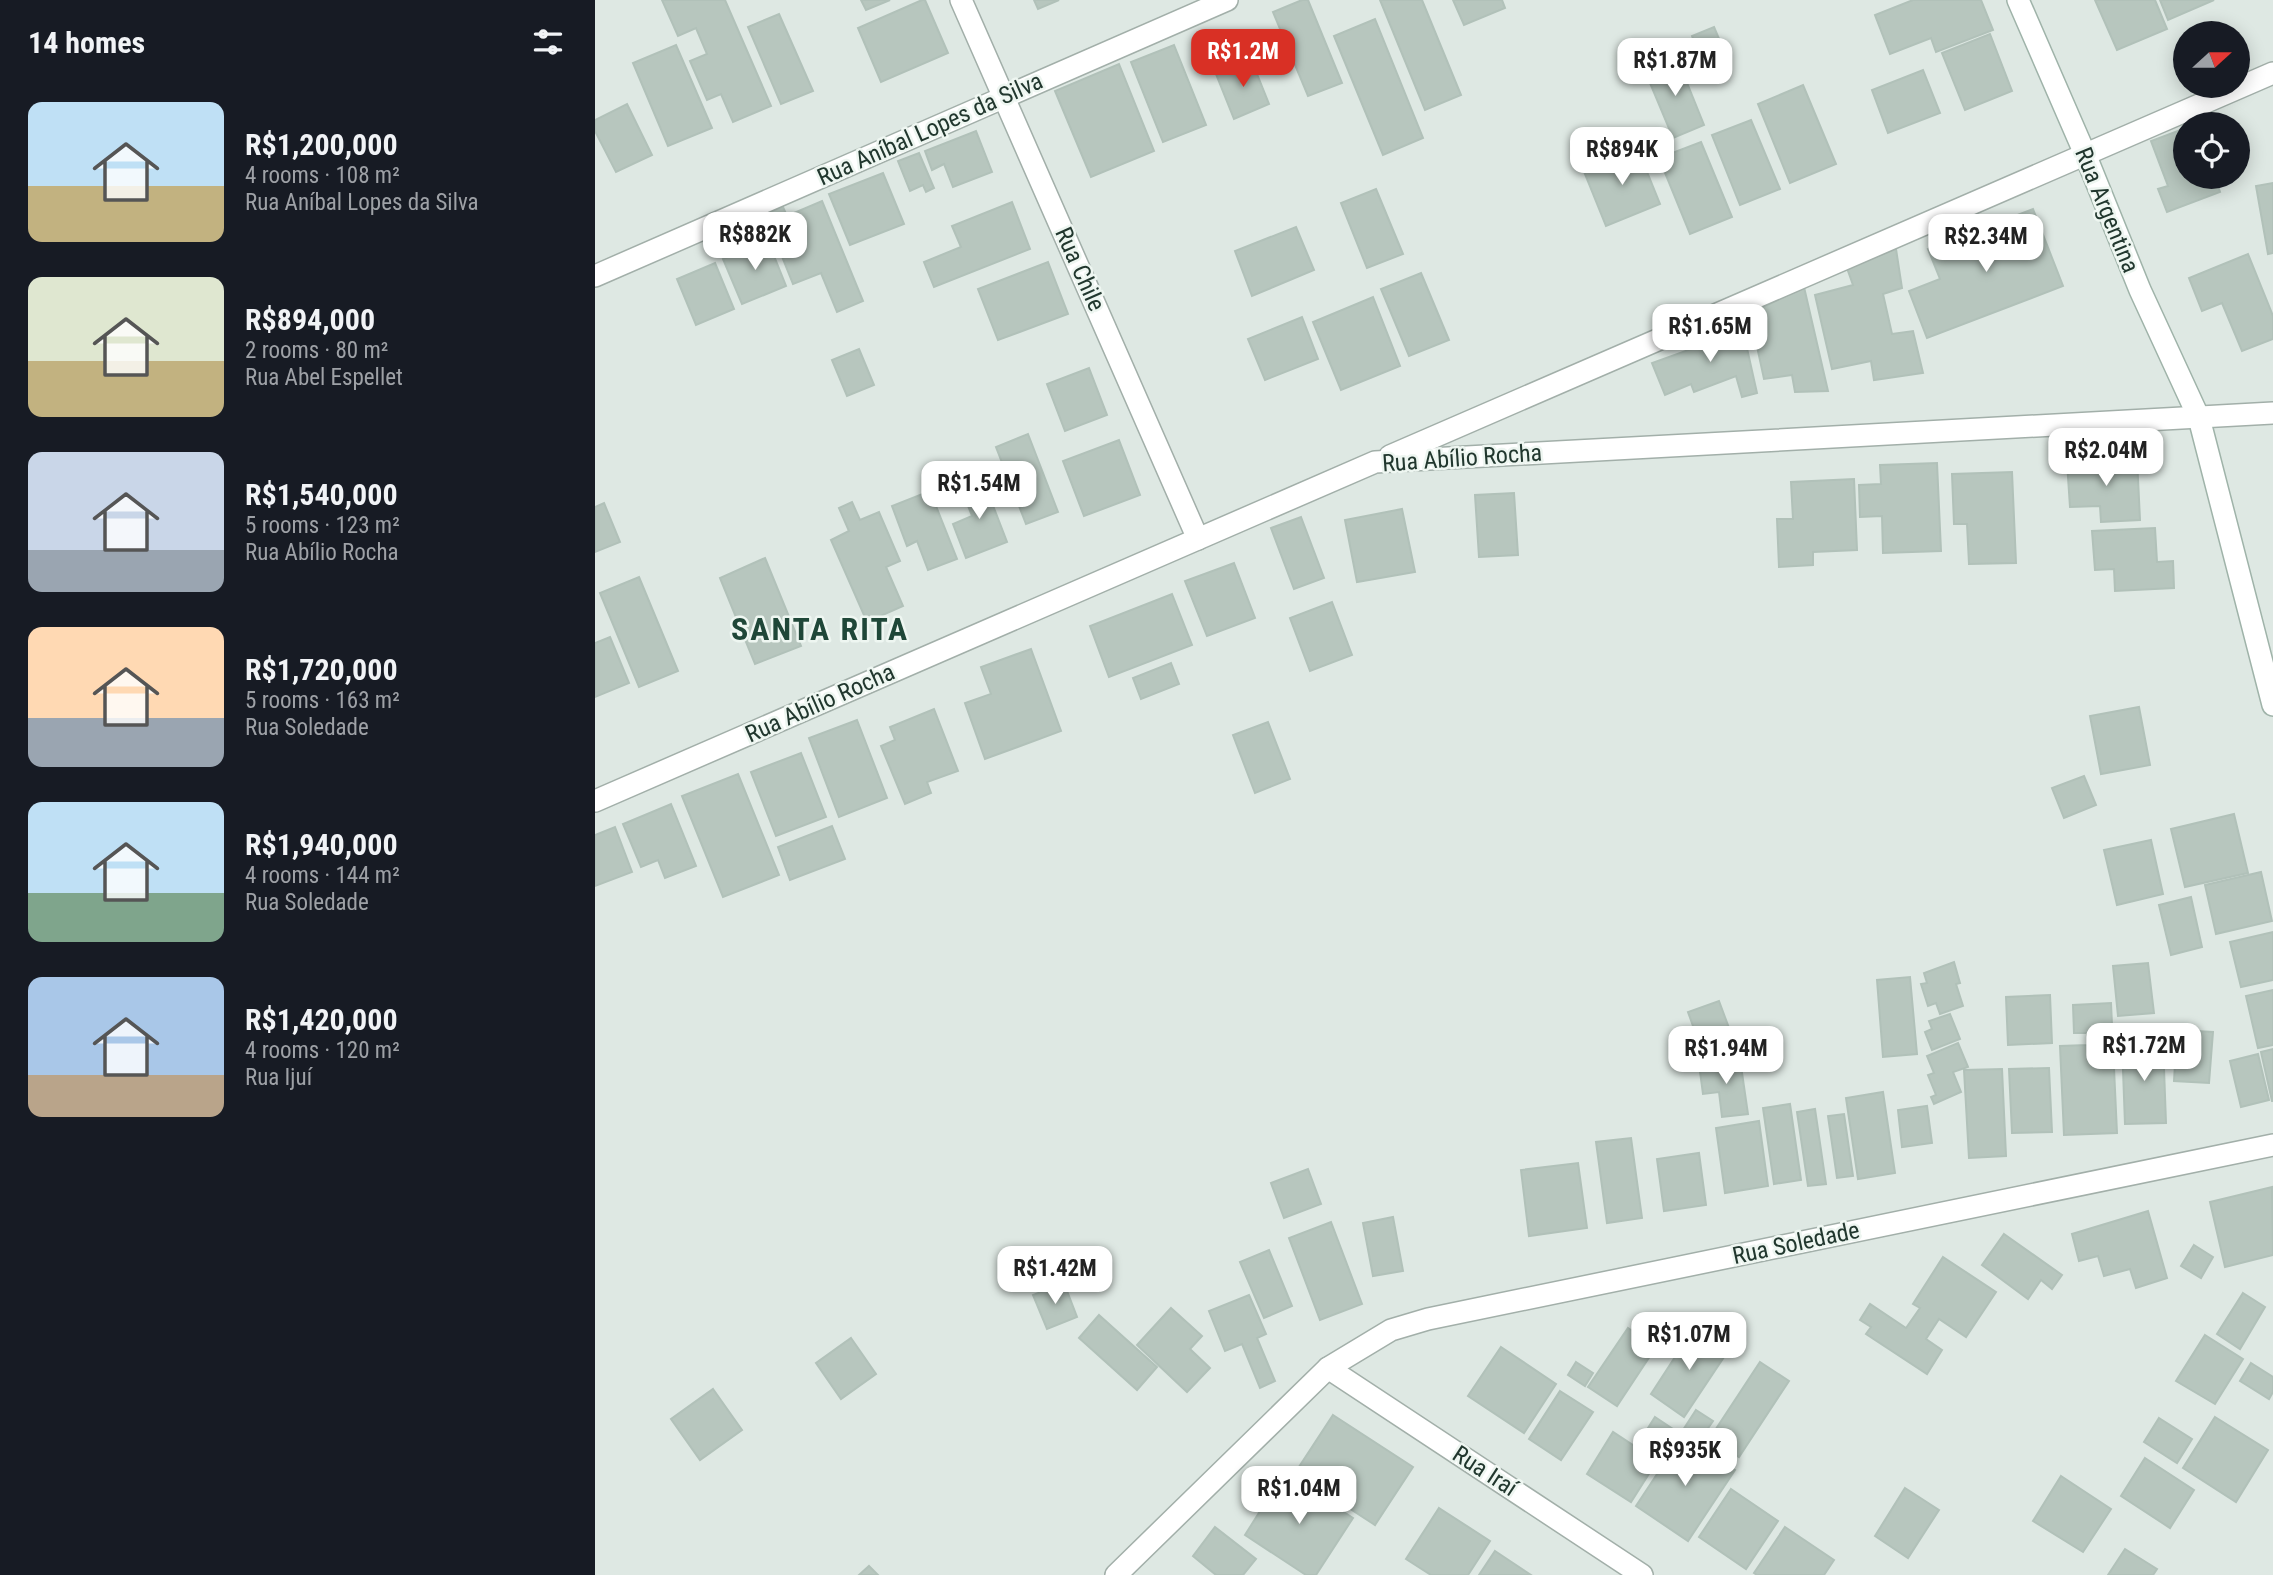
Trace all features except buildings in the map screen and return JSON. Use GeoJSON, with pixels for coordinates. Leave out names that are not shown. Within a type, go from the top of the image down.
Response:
{"type":"FeatureCollection","features":[{"type":"Feature","properties":{"kind":"street","name":"Rua Chile"},"geometry":{"type":"LineString","coordinates":[[961,0],[1198,539]]}},
{"type":"Feature","properties":{"kind":"street","name":"Rua Aníbal Lopes da Silva"},"geometry":{"type":"LineString","coordinates":[[595,276],[1227,0]]}},
{"type":"Feature","properties":{"kind":"street","name":"Rua Argentina"},"geometry":{"type":"LineString","coordinates":[[2018,0],[2140,290],[2199,418],[2273,705]]}},
{"type":"Feature","properties":{"kind":"street"},"geometry":{"type":"LineString","coordinates":[[1375,462],[2273,73]]}},
{"type":"Feature","properties":{"kind":"street","name":"Rua Abílio Rocha"},"geometry":{"type":"LineString","coordinates":[[595,801],[1375,462],[2273,413]]}},
{"type":"Feature","properties":{"kind":"street","name":"Rua Soledade"},"geometry":{"type":"LineString","coordinates":[[1116,1575],[1328,1368],[1391,1330],[1428,1319],[2273,1145]]}},
{"type":"Feature","properties":{"kind":"street","name":"Rua Iraí"},"geometry":{"type":"LineString","coordinates":[[1328,1368],[1643,1575]]}},
{"type":"Feature","properties":{"kind":"district","name":"SANTA RITA"},"geometry":{"type":"Point","coordinates":[820,629]}}]}
